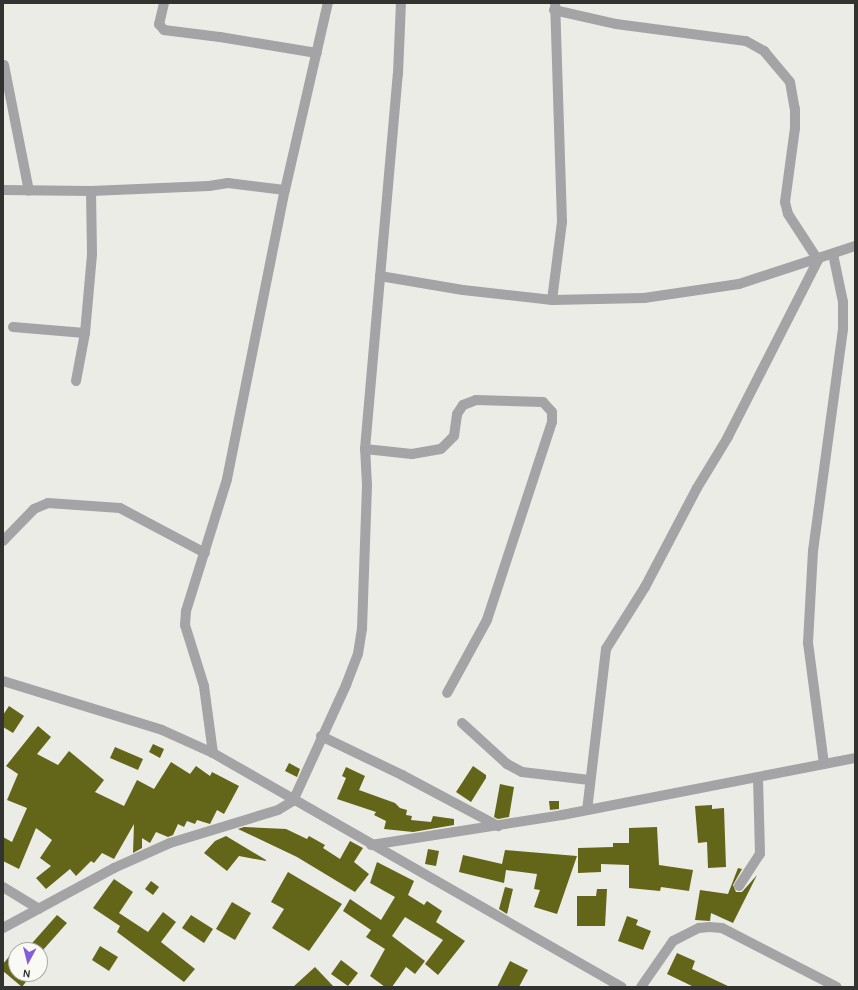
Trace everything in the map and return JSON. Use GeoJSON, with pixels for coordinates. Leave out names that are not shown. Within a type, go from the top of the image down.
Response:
{"type":"FeatureCollection","features":[{"type":"Feature","properties":{"kind":"street"},"geometry":{"type":"LineString","coordinates":[[164,3],[159,24],[164,30],[220,37],[317,53]]}},
{"type":"Feature","properties":{"kind":"street"},"geometry":{"type":"LineString","coordinates":[[213,753],[204,686],[185,625],[186,611],[227,479],[285,190],[328,3]]}},
{"type":"Feature","properties":{"kind":"street"},"geometry":{"type":"LineString","coordinates":[[3,928],[114,868],[170,843],[278,810],[293,801],[321,736],[346,685],[358,654],[362,629],[367,485],[365,449],[398,74],[401,3]]}},
{"type":"Feature","properties":{"kind":"street"},"geometry":{"type":"LineString","coordinates":[[552,300],[562,202],[559,70],[555,6],[616,24],[746,41],[764,51],[790,82],[795,109],[795,128],[785,202],[788,214],[818,260]]}},
{"type":"Feature","properties":{"kind":"street"},"geometry":{"type":"LineString","coordinates":[[4,65],[29,191]]}},
{"type":"Feature","properties":{"kind":"street"},"geometry":{"type":"LineString","coordinates":[[3,190],[91,191],[209,186],[228,183],[285,190]]}},
{"type":"Feature","properties":{"kind":"street"},"geometry":{"type":"LineString","coordinates":[[76,381],[84,333],[92,254],[91,191]]}},
{"type":"Feature","properties":{"kind":"street"},"geometry":{"type":"LineString","coordinates":[[380,276],[463,290],[552,300],[644,298],[739,284],[818,260],[855,246]]}},
{"type":"Feature","properties":{"kind":"street"},"geometry":{"type":"LineString","coordinates":[[824,764],[808,643],[813,551],[843,329],[843,302],[833,254]]}},
{"type":"Feature","properties":{"kind":"street"},"geometry":{"type":"LineString","coordinates":[[587,810],[606,649],[645,587],[697,488],[728,437],[818,260]]}},
{"type":"Feature","properties":{"kind":"street"},"geometry":{"type":"LineString","coordinates":[[13,327],[84,333]]}},
{"type":"Feature","properties":{"kind":"street"},"geometry":{"type":"LineString","coordinates":[[365,449],[412,454],[441,449],[454,436],[457,414],[463,406],[476,400],[543,402],[552,412],[552,422],[487,620],[447,693]]}},
{"type":"Feature","properties":{"kind":"street"},"geometry":{"type":"LineString","coordinates":[[3,541],[34,509],[48,503],[120,508],[205,553]]}},
{"type":"Feature","properties":{"kind":"street"},"geometry":{"type":"LineString","coordinates":[[3,681],[162,730],[213,753],[293,801],[622,987]]}},
{"type":"Feature","properties":{"kind":"street"},"geometry":{"type":"LineString","coordinates":[[462,723],[507,764],[522,772],[590,780]]}},
{"type":"Feature","properties":{"kind":"street"},"geometry":{"type":"LineString","coordinates":[[321,736],[417,782],[498,826]]}},
{"type":"Feature","properties":{"kind":"street"},"geometry":{"type":"LineString","coordinates":[[371,845],[498,826],[855,758]]}},
{"type":"Feature","properties":{"kind":"street"},"geometry":{"type":"LineString","coordinates":[[739,886],[760,854],[758,777]]}},
{"type":"Feature","properties":{"kind":"street"},"geometry":{"type":"LineString","coordinates":[[3,886],[39,909]]}},
{"type":"Feature","properties":{"kind":"street"},"geometry":{"type":"LineString","coordinates":[[641,987],[673,941],[688,932],[709,927],[722,928],[837,987]]}},
{"type":"Feature","properties":{"kind":"building"},"geometry":{"type":"Polygon","coordinates":[[[9,706],[24,716],[13,733],[3,727],[3,715],[9,706]]]}},
{"type":"Feature","properties":{"kind":"building"},"geometry":{"type":"Polygon","coordinates":[[[38,726],[51,737],[37,754],[58,765],[69,751],[104,780],[95,792],[124,806],[137,780],[154,789],[171,762],[190,774],[196,766],[210,776],[212,772],[239,786],[224,814],[217,810],[210,824],[197,820],[195,824],[187,821],[184,827],[178,824],[173,835],[168,837],[156,832],[150,843],[142,838],[142,848],[133,853],[134,824],[114,859],[102,853],[94,863],[91,861],[76,876],[70,869],[46,889],[36,878],[51,866],[40,858],[52,840],[36,828],[19,869],[3,861],[3,837],[12,842],[27,808],[7,800],[18,774],[6,766],[38,726]]]}},
{"type":"Feature","properties":{"kind":"building"},"geometry":{"type":"Polygon","coordinates":[[[153,744],[164,749],[160,758],[149,752],[153,744]]]}},
{"type":"Feature","properties":{"kind":"building"},"geometry":{"type":"Polygon","coordinates":[[[115,747],[143,759],[138,770],[110,758],[115,747]]]}},
{"type":"Feature","properties":{"kind":"building"},"geometry":{"type":"Polygon","coordinates":[[[289,763],[300,769],[297,777],[285,771],[289,763]]]}},
{"type":"Feature","properties":{"kind":"building"},"geometry":{"type":"Polygon","coordinates":[[[473,766],[486,775],[486,778],[471,802],[456,792],[473,766]]]}},
{"type":"Feature","properties":{"kind":"building"},"geometry":{"type":"Polygon","coordinates":[[[346,767],[365,776],[359,790],[395,803],[400,808],[407,810],[406,815],[412,816],[411,820],[431,822],[433,816],[454,819],[454,825],[413,832],[384,829],[386,821],[374,815],[376,812],[337,799],[346,778],[342,776],[346,767]]]}},
{"type":"Feature","properties":{"kind":"building"},"geometry":{"type":"Polygon","coordinates":[[[500,784],[514,787],[509,817],[498,819],[494,817],[500,784]]]}},
{"type":"Feature","properties":{"kind":"building"},"geometry":{"type":"Polygon","coordinates":[[[549,801],[559,801],[559,809],[550,810],[549,801]]]}},
{"type":"Feature","properties":{"kind":"building"},"geometry":{"type":"Polygon","coordinates":[[[712,805],[712,809],[724,808],[726,867],[708,868],[707,842],[698,843],[695,806],[712,805]]]}},
{"type":"Feature","properties":{"kind":"building"},"geometry":{"type":"Polygon","coordinates":[[[244,827],[286,829],[307,839],[309,836],[325,845],[323,848],[340,859],[350,841],[363,848],[354,862],[369,874],[355,892],[297,857],[238,829],[244,827]]]}},
{"type":"Feature","properties":{"kind":"building"},"geometry":{"type":"Polygon","coordinates":[[[657,827],[659,865],[693,870],[689,891],[661,887],[660,891],[629,888],[629,865],[601,864],[601,872],[578,873],[578,848],[613,847],[613,843],[629,843],[629,828],[657,827]]]}},
{"type":"Feature","properties":{"kind":"building"},"geometry":{"type":"Polygon","coordinates":[[[226,836],[266,861],[239,856],[227,871],[204,853],[215,841],[226,836]]]}},
{"type":"Feature","properties":{"kind":"building"},"geometry":{"type":"Polygon","coordinates":[[[428,849],[439,851],[436,866],[425,864],[428,849]]]}},
{"type":"Feature","properties":{"kind":"building"},"geometry":{"type":"Polygon","coordinates":[[[505,850],[577,856],[557,914],[534,907],[540,890],[534,889],[537,874],[506,870],[504,883],[459,872],[463,855],[502,864],[505,850]]]}},
{"type":"Feature","properties":{"kind":"building"},"geometry":{"type":"Polygon","coordinates":[[[377,862],[414,881],[408,895],[424,905],[427,901],[442,911],[436,922],[465,941],[438,975],[425,964],[443,940],[405,917],[392,936],[425,961],[415,974],[406,967],[392,987],[385,987],[370,976],[385,949],[366,937],[371,930],[343,911],[350,899],[381,920],[395,897],[370,883],[377,862]]]}},
{"type":"Feature","properties":{"kind":"building"},"geometry":{"type":"Polygon","coordinates":[[[738,868],[742,869],[733,885],[736,892],[742,892],[757,875],[733,923],[711,913],[710,921],[695,920],[700,890],[728,894],[738,868]]]}},
{"type":"Feature","properties":{"kind":"building"},"geometry":{"type":"Polygon","coordinates":[[[288,872],[342,904],[309,951],[272,928],[284,909],[271,902],[288,872]]]}},
{"type":"Feature","properties":{"kind":"building"},"geometry":{"type":"Polygon","coordinates":[[[114,879],[133,892],[119,913],[148,932],[163,912],[176,922],[161,942],[195,969],[184,982],[117,932],[120,926],[93,908],[114,879]]]}},
{"type":"Feature","properties":{"kind":"building"},"geometry":{"type":"Polygon","coordinates":[[[151,881],[159,887],[153,895],[145,889],[151,881]]]}},
{"type":"Feature","properties":{"kind":"building"},"geometry":{"type":"Polygon","coordinates":[[[505,887],[513,889],[507,914],[499,909],[505,887]]]}},
{"type":"Feature","properties":{"kind":"building"},"geometry":{"type":"Polygon","coordinates":[[[597,889],[607,889],[605,926],[577,926],[577,896],[596,896],[597,889]]]}},
{"type":"Feature","properties":{"kind":"building"},"geometry":{"type":"Polygon","coordinates":[[[232,902],[251,913],[235,940],[216,929],[232,902]]]}},
{"type":"Feature","properties":{"kind":"building"},"geometry":{"type":"Polygon","coordinates":[[[57,915],[67,923],[48,944],[48,942],[33,942],[57,915]]]}},
{"type":"Feature","properties":{"kind":"building"},"geometry":{"type":"Polygon","coordinates":[[[191,915],[213,929],[204,943],[182,928],[191,915]]]}},
{"type":"Feature","properties":{"kind":"building"},"geometry":{"type":"Polygon","coordinates":[[[627,916],[638,920],[636,925],[651,931],[643,950],[618,941],[627,916]]]}},
{"type":"Feature","properties":{"kind":"building"},"geometry":{"type":"Polygon","coordinates":[[[100,946],[118,957],[109,971],[92,960],[100,946]]]}},
{"type":"Feature","properties":{"kind":"building"},"geometry":{"type":"Polygon","coordinates":[[[677,953],[695,961],[692,969],[730,987],[694,987],[667,974],[677,953]]]}},
{"type":"Feature","properties":{"kind":"building"},"geometry":{"type":"Polygon","coordinates":[[[8,958],[8,975],[3,971],[3,964],[8,958]]]}},
{"type":"Feature","properties":{"kind":"building"},"geometry":{"type":"Polygon","coordinates":[[[341,960],[358,973],[348,986],[331,974],[341,960]]]}},
{"type":"Feature","properties":{"kind":"building"},"geometry":{"type":"Polygon","coordinates":[[[510,961],[528,970],[519,987],[497,987],[510,961]]]}},
{"type":"Feature","properties":{"kind":"building"},"geometry":{"type":"Polygon","coordinates":[[[315,967],[334,987],[293,987],[315,967]]]}},
{"type":"Feature","properties":{"kind":"building"},"geometry":{"type":"Polygon","coordinates":[[[16,982],[26,982],[22,987],[16,982]]]}}]}
